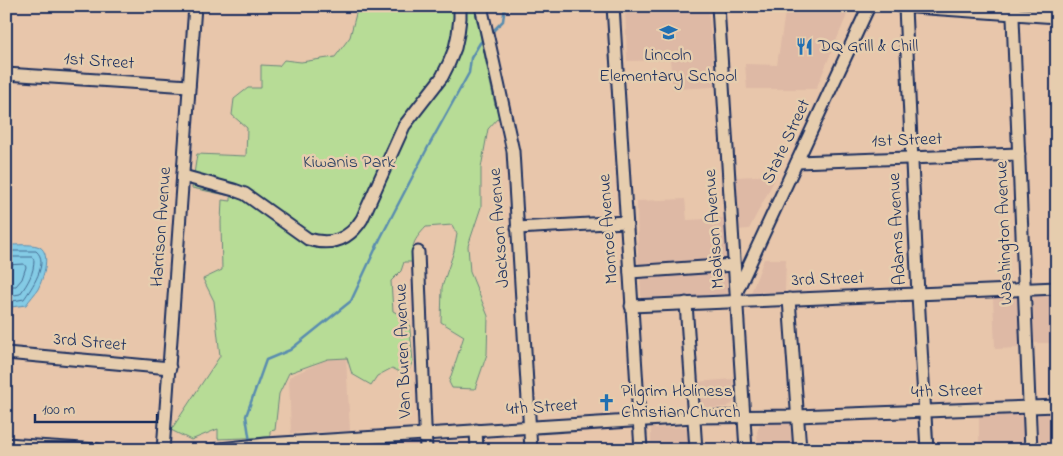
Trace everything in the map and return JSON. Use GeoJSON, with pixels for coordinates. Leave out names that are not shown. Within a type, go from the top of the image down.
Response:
{"type":"FeatureCollection","features":[{"type":"Feature","properties":{"kind":"street","name":"Harrison Avenue"},"geometry":{"type":"LineString","coordinates":[[164,450],[195,6]]}},
{"type":"Feature","properties":{"kind":"street"},"geometry":{"type":"LineString","coordinates":[[183,176],[245,194],[308,239],[325,242],[343,238],[351,233],[362,219],[404,126],[442,77],[450,63],[458,34],[460,6]]}},
{"type":"Feature","properties":{"kind":"street","name":"Jackson Avenue"},"geometry":{"type":"LineString","coordinates":[[481,6],[512,151],[531,450]]}},
{"type":"Feature","properties":{"kind":"street","name":"Monroe Avenue"},"geometry":{"type":"LineString","coordinates":[[612,6],[641,450]]}},
{"type":"Feature","properties":{"kind":"street","name":"Madison Avenue"},"geometry":{"type":"LineString","coordinates":[[718,6],[746,450]]}},
{"type":"Feature","properties":{"kind":"street","name":"State Street"},"geometry":{"type":"LineString","coordinates":[[736,297],[796,162],[869,6]]}},
{"type":"Feature","properties":{"kind":"street"},"geometry":{"type":"LineString","coordinates":[[900,6],[1014,10],[1057,17]]}},
{"type":"Feature","properties":{"kind":"street","name":"Adams Avenue"},"geometry":{"type":"LineString","coordinates":[[905,7],[927,450]]}},
{"type":"Feature","properties":{"kind":"street","name":"Washington Avenue"},"geometry":{"type":"LineString","coordinates":[[1014,10],[1012,18],[1031,450]]}},
{"type":"Feature","properties":{"kind":"street","name":"1st Street"},"geometry":{"type":"LineString","coordinates":[[6,74],[189,86]]}},
{"type":"Feature","properties":{"kind":"street","name":"1st Street"},"geometry":{"type":"LineString","coordinates":[[796,162],[1019,154]]}},
{"type":"Feature","properties":{"kind":"street"},"geometry":{"type":"LineString","coordinates":[[517,228],[626,222]]}},
{"type":"Feature","properties":{"kind":"street","name":"Van Buren Avenue"},"geometry":{"type":"LineString","coordinates":[[418,252],[426,450]]}},
{"type":"Feature","properties":{"kind":"street"},"geometry":{"type":"LineString","coordinates":[[630,272],[734,265]]}},
{"type":"Feature","properties":{"kind":"street","name":"3rd Street"},"geometry":{"type":"LineString","coordinates":[[632,306],[686,304],[736,297],[789,300],[1057,288]]}},
{"type":"Feature","properties":{"kind":"street"},"geometry":{"type":"LineString","coordinates":[[789,300],[800,450]]}},
{"type":"Feature","properties":{"kind":"street"},"geometry":{"type":"LineString","coordinates":[[686,304],[696,450]]}},
{"type":"Feature","properties":{"kind":"street","name":"3rd Street"},"geometry":{"type":"LineString","coordinates":[[6,354],[170,368]]}},
{"type":"Feature","properties":{"kind":"street","name":"4th Street"},"geometry":{"type":"LineString","coordinates":[[210,450],[266,444],[694,417],[797,416],[1057,406]]}},
{"type":"Feature","properties":{"kind":"street"},"geometry":{"type":"LineString","coordinates":[[476,430],[477,450]]}},
{"type":"Feature","properties":{"kind":"street"},"geometry":{"type":"LineString","coordinates":[[6,444],[98,450]]}},
{"type":"Feature","properties":{"kind":"shaded area","name":"Lincoln Elementary School"},"geometry":{"type":"Polygon","coordinates":[[[625,6],[708,6],[715,87],[673,89],[670,60],[627,61],[625,6]]]}},
{"type":"Feature","properties":{"kind":"shaded area"},"geometry":{"type":"Polygon","coordinates":[[[786,6],[841,6],[849,10],[816,89],[747,89],[745,64],[777,65],[786,6]]]}},
{"type":"Feature","properties":{"kind":"shaded area"},"geometry":{"type":"Polygon","coordinates":[[[777,175],[749,229],[737,230],[736,177],[777,175]]]}},
{"type":"Feature","properties":{"kind":"shaded area"},"geometry":{"type":"Polygon","coordinates":[[[685,199],[687,220],[724,218],[727,262],[638,269],[637,201],[685,199]]]}},
{"type":"Feature","properties":{"kind":"shaded area"},"geometry":{"type":"Polygon","coordinates":[[[764,259],[786,259],[785,292],[751,293],[764,259]]]}},
{"type":"Feature","properties":{"kind":"shaded area"},"geometry":{"type":"Polygon","coordinates":[[[726,268],[728,295],[641,298],[640,274],[726,268]]]}},
{"type":"Feature","properties":{"kind":"shaded area"},"geometry":{"type":"Polygon","coordinates":[[[1057,295],[1057,343],[1034,343],[1033,296],[1057,295]]]}},
{"type":"Feature","properties":{"kind":"shaded area"},"geometry":{"type":"Polygon","coordinates":[[[1018,297],[1020,348],[995,349],[993,298],[1018,297]]]}},
{"type":"Feature","properties":{"kind":"shaded area"},"geometry":{"type":"Polygon","coordinates":[[[346,358],[350,431],[291,433],[289,377],[328,359],[346,358]]]}},
{"type":"Feature","properties":{"kind":"shaded area"},"geometry":{"type":"Polygon","coordinates":[[[733,379],[734,400],[732,404],[726,407],[698,409],[696,382],[733,379]]]}},
{"type":"Feature","properties":{"kind":"shaded area"},"geometry":{"type":"Polygon","coordinates":[[[1057,411],[1057,450],[1039,450],[1037,412],[1057,411]]]}},
{"type":"Feature","properties":{"kind":"shaded area"},"geometry":{"type":"Polygon","coordinates":[[[1024,412],[1027,450],[979,450],[979,413],[1024,412]]]}},
{"type":"Feature","properties":{"kind":"shaded area"},"geometry":{"type":"Polygon","coordinates":[[[795,420],[797,450],[758,450],[757,432],[760,424],[767,421],[795,420]]]}},
{"type":"Feature","properties":{"kind":"shaded area"},"geometry":{"type":"Polygon","coordinates":[[[691,427],[692,450],[651,450],[651,428],[691,427]]]}},
{"type":"Feature","properties":{"kind":"shaded area"},"geometry":{"type":"Polygon","coordinates":[[[417,440],[418,450],[326,450],[326,447],[417,440]]]}},
{"type":"Feature","properties":{"kind":"green space","name":"Kiwanis Park"},"geometry":{"type":"Polygon","coordinates":[[[358,6],[474,6],[495,105],[501,112],[488,129],[481,168],[481,207],[468,246],[470,272],[488,316],[487,354],[475,389],[452,388],[449,382],[464,336],[441,322],[442,287],[454,251],[457,234],[452,225],[426,227],[414,243],[412,262],[404,262],[401,271],[391,281],[393,311],[409,320],[413,361],[406,375],[392,368],[377,376],[371,385],[352,374],[347,358],[328,359],[289,373],[279,394],[275,430],[270,431],[270,437],[218,439],[218,429],[191,440],[171,430],[220,356],[214,301],[203,279],[222,270],[222,200],[231,201],[231,196],[192,188],[197,154],[246,156],[247,128],[232,115],[234,99],[248,88],[261,88],[261,65],[279,66],[284,60],[301,62],[335,57],[350,37],[358,6]]]}},
{"type":"Feature","properties":{"kind":"water"},"geometry":{"type":"Polygon","coordinates":[[[9,245],[37,246],[45,253],[46,259],[42,279],[38,289],[26,305],[11,307],[6,303],[6,247],[9,245]]]}},
{"type":"Feature","properties":{"kind":"waterway"},"geometry":{"type":"LineString","coordinates":[[490,34],[503,21],[505,6]]}},
{"type":"Feature","properties":{"kind":"waterway"},"geometry":{"type":"LineString","coordinates":[[250,442],[246,416],[266,360],[290,350],[351,301],[380,239],[469,73],[471,58],[484,39]]}},
{"type":"Feature","properties":{"kind":"place","name":"Lincoln Elementary School"},"geometry":{"type":"Point","coordinates":[668,33]}},
{"type":"Feature","properties":{"kind":"place","name":"DQ Grill & Chill"},"geometry":{"type":"Point","coordinates":[804,47]}},
{"type":"Feature","properties":{"kind":"place","name":"Pilgrim Holiness Christian Church"},"geometry":{"type":"Point","coordinates":[607,402]}}]}
